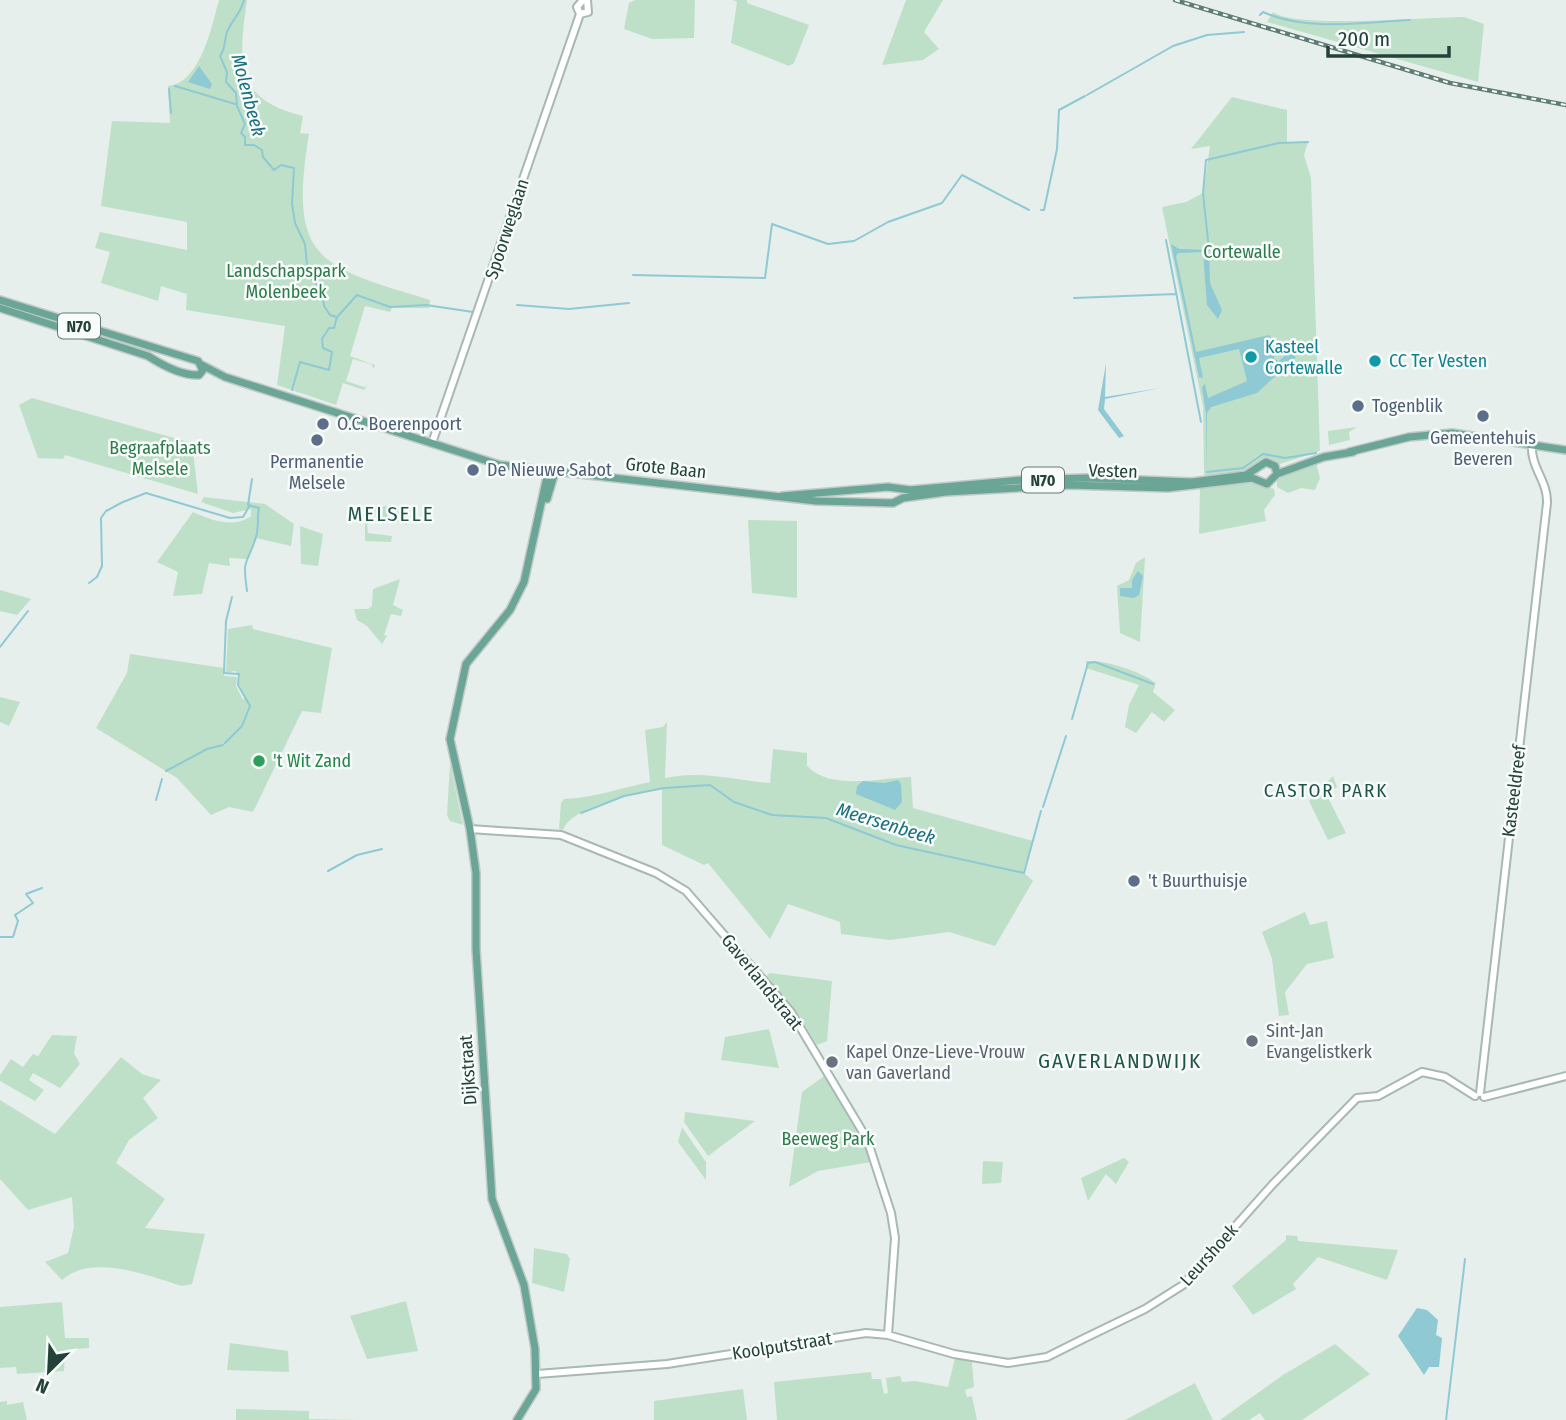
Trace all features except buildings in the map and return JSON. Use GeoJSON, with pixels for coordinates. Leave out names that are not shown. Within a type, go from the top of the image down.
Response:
{"type":"FeatureCollection","features":[{"type":"Feature","properties":{"kind":"main road","name":"Grote Baan"},"geometry":{"type":"LineString","coordinates":[[0,300],[202,365],[226,377],[500,465],[782,496]]}},
{"type":"Feature","properties":{"kind":"main road","name":"Grote Baan"},"geometry":{"type":"LineString","coordinates":[[0,307],[137,352],[193,375],[226,377]]}},
{"type":"Feature","properties":{"kind":"main road"},"geometry":{"type":"LineString","coordinates":[[155,361],[159,351]]}},
{"type":"Feature","properties":{"kind":"main road"},"geometry":{"type":"LineString","coordinates":[[201,374],[202,365]]}},
{"type":"Feature","properties":{"kind":"main road","name":"N70"},"geometry":{"type":"LineString","coordinates":[[1255,470],[1263,462],[1276,470],[1320,457],[1435,437],[1492,438],[1566,450]]}},
{"type":"Feature","properties":{"kind":"main road"},"geometry":{"type":"LineString","coordinates":[[1255,470],[1257,479]]}},
{"type":"Feature","properties":{"kind":"main road","name":"Vesten"},"geometry":{"type":"LineString","coordinates":[[853,496],[860,504],[891,503],[902,494],[1087,478],[1184,481],[1235,477],[1255,470]]}},
{"type":"Feature","properties":{"kind":"main road","name":"N70"},"geometry":{"type":"LineString","coordinates":[[1257,479],[1270,483],[1276,470]]}},
{"type":"Feature","properties":{"kind":"main road","name":"Dijkstraat"},"geometry":{"type":"LineString","coordinates":[[537,1374],[527,1297],[492,1199],[476,949],[476,873],[470,829],[452,759],[451,729],[464,671],[474,651],[510,610],[521,591],[552,472]]}},
{"type":"Feature","properties":{"kind":"main road","name":"Vesten"},"geometry":{"type":"LineString","coordinates":[[782,496],[853,496],[888,487],[902,494],[1069,485],[1168,488],[1257,479]]}},
{"type":"Feature","properties":{"kind":"main road"},"geometry":{"type":"LineString","coordinates":[[517,1420],[537,1389],[537,1374]]}},
{"type":"Feature","properties":{"kind":"street","name":"Spoorweglaan"},"geometry":{"type":"LineString","coordinates":[[432,443],[580,14],[588,12],[584,2]]}},
{"type":"Feature","properties":{"kind":"street","name":"Kasteeldreef"},"geometry":{"type":"LineString","coordinates":[[1480,1095],[1538,584],[1546,490],[1532,462],[1532,444]]}},
{"type":"Feature","properties":{"kind":"street","name":"Gaverlandstraat"},"geometry":{"type":"LineString","coordinates":[[470,829],[559,834],[668,879],[693,898],[791,1012],[867,1139],[886,1196],[895,1238],[888,1335]]}},
{"type":"Feature","properties":{"kind":"street","name":"Leurshoek"},"geometry":{"type":"LineString","coordinates":[[1025,1363],[1047,1357],[1085,1339],[1178,1290],[1288,1167],[1357,1098],[1378,1096],[1422,1072],[1445,1077],[1480,1095]]}},
{"type":"Feature","properties":{"kind":"street"},"geometry":{"type":"LineString","coordinates":[[1480,1095],[1566,1076]]}},
{"type":"Feature","properties":{"kind":"street","name":"Koolputstraat"},"geometry":{"type":"LineString","coordinates":[[537,1374],[667,1364],[866,1333],[888,1335],[966,1357],[1025,1363]]}},
{"type":"Feature","properties":{"kind":"green space","name":"Landschapspark Molenbeek"},"geometry":{"type":"Polygon","coordinates":[[[219,0],[247,0],[242,59],[252,88],[263,99],[280,109],[303,116],[300,133],[309,134],[303,209],[309,234],[320,252],[337,266],[361,278],[430,300],[429,308],[392,308],[390,312],[365,306],[350,356],[375,365],[374,369],[371,364],[353,359],[346,381],[364,387],[367,385],[364,390],[343,383],[336,405],[277,385],[285,326],[186,310],[187,294],[161,286],[158,301],[101,283],[110,252],[95,248],[100,232],[187,250],[187,222],[101,206],[112,121],[170,123],[168,86],[189,75],[197,64],[219,0]]]}},
{"type":"Feature","properties":{"kind":"green space"},"geometry":{"type":"Polygon","coordinates":[[[635,0],[695,0],[694,38],[652,39],[624,29],[629,3],[635,0]]]}},
{"type":"Feature","properties":{"kind":"green space"},"geometry":{"type":"Polygon","coordinates":[[[733,0],[747,0],[747,3],[809,25],[794,63],[789,66],[731,43],[737,2],[733,0]]]}},
{"type":"Feature","properties":{"kind":"green space"},"geometry":{"type":"Polygon","coordinates":[[[906,0],[943,0],[924,32],[939,49],[923,60],[882,65],[906,0]]]}},
{"type":"Feature","properties":{"kind":"green space"},"geometry":{"type":"Polygon","coordinates":[[[1273,12],[1286,17],[1334,21],[1464,17],[1484,24],[1478,82],[1267,22],[1273,12]]]}},
{"type":"Feature","properties":{"kind":"green space","name":"Cortewalle"},"geometry":{"type":"Polygon","coordinates":[[[1232,97],[1287,110],[1287,142],[1308,142],[1304,155],[1311,178],[1320,451],[1280,464],[1263,460],[1251,471],[1210,479],[1204,474],[1203,406],[1162,207],[1186,202],[1203,193],[1210,146],[1191,149],[1232,97]]]}},
{"type":"Feature","properties":{"kind":"green space","name":"Begraafplaats Melsele"},"geometry":{"type":"Polygon","coordinates":[[[32,398],[192,443],[198,494],[65,455],[63,459],[38,458],[19,405],[32,398]]]}},
{"type":"Feature","properties":{"kind":"green space"},"geometry":{"type":"Polygon","coordinates":[[[1357,427],[1349,432],[1350,440],[1329,445],[1328,431],[1357,427]]]}},
{"type":"Feature","properties":{"kind":"green space"},"geometry":{"type":"Polygon","coordinates":[[[1316,463],[1320,478],[1315,490],[1301,488],[1288,493],[1277,487],[1277,477],[1316,463]]]}},
{"type":"Feature","properties":{"kind":"green space"},"geometry":{"type":"Polygon","coordinates":[[[1251,479],[1274,489],[1275,495],[1264,510],[1266,521],[1199,534],[1200,487],[1251,479]]]}},
{"type":"Feature","properties":{"kind":"green space"},"geometry":{"type":"Polygon","coordinates":[[[204,497],[265,504],[294,524],[291,546],[256,538],[247,559],[229,558],[230,566],[209,563],[202,594],[173,596],[178,572],[157,562],[193,512],[229,523],[251,516],[251,509],[233,513],[201,502],[204,497]]]}},
{"type":"Feature","properties":{"kind":"green space"},"geometry":{"type":"Polygon","coordinates":[[[385,506],[409,509],[407,525],[371,516],[367,525],[368,533],[392,536],[391,542],[365,541],[365,515],[372,508],[385,506]]]}},
{"type":"Feature","properties":{"kind":"green space"},"geometry":{"type":"Polygon","coordinates":[[[748,520],[797,521],[797,598],[752,593],[748,520]]]}},
{"type":"Feature","properties":{"kind":"green space"},"geometry":{"type":"Polygon","coordinates":[[[300,526],[323,534],[318,566],[301,564],[300,526]]]}},
{"type":"Feature","properties":{"kind":"green space"},"geometry":{"type":"Polygon","coordinates":[[[1145,557],[1140,642],[1120,633],[1117,586],[1129,580],[1136,563],[1145,557]]]}},
{"type":"Feature","properties":{"kind":"green space"},"geometry":{"type":"Polygon","coordinates":[[[400,579],[393,605],[403,610],[401,616],[391,614],[384,635],[387,636],[382,644],[367,626],[357,620],[354,609],[368,609],[372,606],[373,589],[400,579]]]}},
{"type":"Feature","properties":{"kind":"green space"},"geometry":{"type":"Polygon","coordinates":[[[0,590],[31,599],[17,615],[0,611],[0,590]]]}},
{"type":"Feature","properties":{"kind":"green space"},"geometry":{"type":"Polygon","coordinates":[[[252,625],[253,629],[332,648],[321,713],[302,711],[253,812],[229,807],[211,815],[177,778],[96,728],[127,673],[130,654],[224,668],[224,676],[237,677],[236,686],[243,700],[245,697],[239,684],[240,676],[235,671],[226,673],[228,629],[252,625]]]}},
{"type":"Feature","properties":{"kind":"green space"},"geometry":{"type":"Polygon","coordinates":[[[1086,661],[1113,664],[1149,679],[1156,683],[1153,692],[1175,710],[1164,722],[1152,712],[1136,733],[1125,727],[1129,705],[1139,685],[1086,668],[1086,661]]]}},
{"type":"Feature","properties":{"kind":"green space"},"geometry":{"type":"Polygon","coordinates":[[[0,697],[20,702],[9,726],[0,722],[0,697]]]}},
{"type":"Feature","properties":{"kind":"green space"},"geometry":{"type":"Polygon","coordinates":[[[667,722],[665,778],[705,775],[770,783],[773,749],[807,753],[807,766],[817,774],[842,781],[911,777],[913,808],[1033,841],[1023,872],[1033,881],[995,946],[949,932],[890,940],[841,934],[840,922],[788,904],[770,939],[708,863],[704,865],[662,845],[662,789],[592,807],[569,821],[563,830],[559,829],[561,803],[564,799],[596,795],[650,782],[645,730],[663,727],[667,722]]]}},
{"type":"Feature","properties":{"kind":"green space"},"geometry":{"type":"Polygon","coordinates":[[[450,763],[463,825],[450,821],[447,815],[450,763]]]}},
{"type":"Feature","properties":{"kind":"green space"},"geometry":{"type":"Polygon","coordinates":[[[1333,776],[1337,787],[1326,794],[1346,833],[1328,840],[1309,801],[1333,776]]]}},
{"type":"Feature","properties":{"kind":"green space"},"geometry":{"type":"Polygon","coordinates":[[[1305,912],[1310,925],[1327,921],[1334,958],[1307,964],[1285,992],[1289,1015],[1279,1016],[1272,959],[1262,932],[1305,912]]]}},
{"type":"Feature","properties":{"kind":"green space"},"geometry":{"type":"Polygon","coordinates":[[[770,973],[832,981],[827,1041],[817,1045],[797,1012],[765,977],[770,973]]]}},
{"type":"Feature","properties":{"kind":"green space"},"geometry":{"type":"Polygon","coordinates":[[[769,1029],[779,1068],[721,1060],[725,1037],[769,1029]]]}},
{"type":"Feature","properties":{"kind":"green space"},"geometry":{"type":"Polygon","coordinates":[[[52,1035],[77,1036],[74,1053],[80,1064],[60,1088],[33,1073],[29,1080],[44,1090],[35,1101],[0,1081],[0,1075],[11,1059],[23,1067],[33,1054],[38,1056],[52,1035]]]}},
{"type":"Feature","properties":{"kind":"green space"},"geometry":{"type":"Polygon","coordinates":[[[121,1057],[142,1074],[161,1080],[143,1098],[158,1118],[129,1140],[116,1163],[165,1199],[145,1228],[205,1234],[192,1284],[182,1286],[104,1267],[74,1272],[62,1280],[45,1262],[68,1253],[74,1227],[72,1197],[28,1210],[0,1179],[0,1100],[55,1134],[121,1057]]]}},
{"type":"Feature","properties":{"kind":"green space","name":"Beeweg Park"},"geometry":{"type":"Polygon","coordinates":[[[824,1076],[862,1137],[871,1162],[818,1171],[789,1187],[802,1092],[824,1076]]]}},
{"type":"Feature","properties":{"kind":"green space"},"geometry":{"type":"Polygon","coordinates":[[[685,1112],[755,1121],[708,1156],[684,1122],[685,1112]]]}},
{"type":"Feature","properties":{"kind":"green space"},"geometry":{"type":"Polygon","coordinates":[[[682,1127],[706,1162],[706,1180],[678,1142],[682,1127]]]}},
{"type":"Feature","properties":{"kind":"green space"},"geometry":{"type":"Polygon","coordinates":[[[1124,1158],[1129,1162],[1116,1184],[1106,1174],[1088,1201],[1081,1178],[1124,1158]]]}},
{"type":"Feature","properties":{"kind":"green space"},"geometry":{"type":"Polygon","coordinates":[[[983,1161],[1003,1162],[1001,1183],[982,1184],[983,1161]]]}},
{"type":"Feature","properties":{"kind":"green space"},"geometry":{"type":"Polygon","coordinates":[[[1286,1235],[1297,1236],[1298,1241],[1398,1250],[1387,1280],[1318,1257],[1293,1284],[1296,1289],[1253,1315],[1232,1286],[1286,1240],[1286,1235]]]}},
{"type":"Feature","properties":{"kind":"green space"},"geometry":{"type":"Polygon","coordinates":[[[534,1248],[567,1254],[570,1259],[564,1292],[532,1283],[534,1248]]]}},
{"type":"Feature","properties":{"kind":"green space"},"geometry":{"type":"Polygon","coordinates":[[[406,1301],[418,1351],[367,1359],[350,1316],[406,1301]]]}},
{"type":"Feature","properties":{"kind":"green space"},"geometry":{"type":"Polygon","coordinates":[[[62,1302],[65,1338],[89,1338],[89,1348],[65,1350],[64,1371],[17,1374],[16,1367],[0,1368],[0,1307],[62,1302]]]}},
{"type":"Feature","properties":{"kind":"green space"},"geometry":{"type":"Polygon","coordinates":[[[230,1343],[288,1351],[289,1372],[227,1370],[230,1343]]]}},
{"type":"Feature","properties":{"kind":"green space"},"geometry":{"type":"Polygon","coordinates":[[[1335,1344],[1370,1374],[1302,1420],[1265,1420],[1260,1413],[1249,1420],[1220,1420],[1283,1375],[1335,1344]]]}},
{"type":"Feature","properties":{"kind":"green space"},"geometry":{"type":"Polygon","coordinates":[[[955,1358],[972,1362],[974,1387],[965,1390],[967,1397],[972,1396],[977,1420],[777,1420],[774,1382],[871,1372],[872,1379],[881,1379],[884,1394],[888,1393],[886,1378],[900,1376],[902,1382],[915,1381],[948,1387],[955,1358]]]}},
{"type":"Feature","properties":{"kind":"green space"},"geometry":{"type":"Polygon","coordinates":[[[1195,1383],[1213,1420],[1125,1420],[1195,1383]]]}},
{"type":"Feature","properties":{"kind":"green space"},"geometry":{"type":"Polygon","coordinates":[[[743,1389],[747,1420],[654,1420],[654,1401],[743,1389]]]}},
{"type":"Feature","properties":{"kind":"green space"},"geometry":{"type":"Polygon","coordinates":[[[7,1401],[7,1405],[23,1402],[27,1420],[0,1420],[0,1402],[7,1401]]]}},
{"type":"Feature","properties":{"kind":"green space"},"geometry":{"type":"Polygon","coordinates":[[[236,1409],[309,1411],[309,1419],[359,1420],[236,1420],[236,1409]]]}},
{"type":"Feature","properties":{"kind":"water"},"geometry":{"type":"Polygon","coordinates":[[[199,66],[212,84],[210,89],[188,82],[199,66]]]}},
{"type":"Feature","properties":{"kind":"water"},"geometry":{"type":"Polygon","coordinates":[[[1171,244],[1179,249],[1209,250],[1210,283],[1222,310],[1218,319],[1207,305],[1203,252],[1178,253],[1176,256],[1196,352],[1269,335],[1276,344],[1274,359],[1279,361],[1289,352],[1296,357],[1257,393],[1211,407],[1207,413],[1207,473],[1206,415],[1202,387],[1205,384],[1208,398],[1247,381],[1239,349],[1199,358],[1203,378],[1199,377],[1171,244]]]}},
{"type":"Feature","properties":{"kind":"water"},"geometry":{"type":"Polygon","coordinates":[[[1106,363],[1105,397],[1160,388],[1105,399],[1104,409],[1124,436],[1119,438],[1098,410],[1106,363]]]}},
{"type":"Feature","properties":{"kind":"water"},"geometry":{"type":"Polygon","coordinates":[[[1138,571],[1143,576],[1139,595],[1134,598],[1120,596],[1120,588],[1132,588],[1132,580],[1138,571]]]}},
{"type":"Feature","properties":{"kind":"water"},"geometry":{"type":"Polygon","coordinates":[[[898,780],[901,784],[902,802],[895,810],[856,794],[857,786],[863,781],[884,783],[898,780]]]}},
{"type":"Feature","properties":{"kind":"water"},"geometry":{"type":"Polygon","coordinates":[[[1417,1308],[1427,1310],[1438,1320],[1436,1335],[1442,1338],[1439,1367],[1429,1367],[1424,1375],[1398,1336],[1417,1308]]]}},
{"type":"Feature","properties":{"kind":"waterway","name":"Molenbeek"},"geometry":{"type":"LineString","coordinates":[[244,0],[227,32],[220,56],[227,72],[226,82],[236,93],[237,106],[245,124],[241,133],[245,137],[245,145],[254,145],[262,150],[263,157],[274,170],[281,165],[294,168],[292,204],[295,223],[305,244],[308,275],[322,290],[324,306],[330,315],[337,317]]}},
{"type":"Feature","properties":{"kind":"waterway"},"geometry":{"type":"LineString","coordinates":[[1260,15],[1263,12],[1280,18],[1317,24],[1410,20]]}},
{"type":"Feature","properties":{"kind":"waterway"},"geometry":{"type":"LineString","coordinates":[[1087,95],[1173,46],[1207,35],[1244,32]]}},
{"type":"Feature","properties":{"kind":"waterway"},"geometry":{"type":"LineString","coordinates":[[175,86],[235,104]]}},
{"type":"Feature","properties":{"kind":"waterway"},"geometry":{"type":"LineString","coordinates":[[169,89],[171,113]]}},
{"type":"Feature","properties":{"kind":"waterway"},"geometry":{"type":"LineString","coordinates":[[1041,210],[1044,210],[1057,149],[1059,110],[1085,96]]}},
{"type":"Feature","properties":{"kind":"waterway"},"geometry":{"type":"LineString","coordinates":[[1209,250],[1203,193],[1206,160],[1279,143],[1308,142]]}},
{"type":"Feature","properties":{"kind":"waterway"},"geometry":{"type":"LineString","coordinates":[[633,275],[765,278],[772,224],[828,244],[854,241],[888,222],[942,203],[962,175],[1029,210]]}},
{"type":"Feature","properties":{"kind":"waterway"},"geometry":{"type":"LineString","coordinates":[[1166,240],[1201,422]]}},
{"type":"Feature","properties":{"kind":"waterway"},"geometry":{"type":"LineString","coordinates":[[1074,298],[1176,294]]}},
{"type":"Feature","properties":{"kind":"waterway"},"geometry":{"type":"LineString","coordinates":[[338,316],[357,295],[390,307],[426,305],[473,312]]}},
{"type":"Feature","properties":{"kind":"waterway"},"geometry":{"type":"LineString","coordinates":[[517,305],[569,309],[629,303]]}},
{"type":"Feature","properties":{"kind":"waterway"},"geometry":{"type":"LineString","coordinates":[[292,390],[300,362],[329,370],[332,352],[323,348],[322,339],[329,328],[334,328],[337,317]]}},
{"type":"Feature","properties":{"kind":"waterway"},"geometry":{"type":"LineString","coordinates":[[1207,472],[1243,468],[1263,454],[1285,458],[1316,453]]}},
{"type":"Feature","properties":{"kind":"waterway"},"geometry":{"type":"LineString","coordinates":[[247,591],[245,566],[257,533],[259,508],[248,505],[252,479]]}},
{"type":"Feature","properties":{"kind":"waterway"},"geometry":{"type":"LineString","coordinates":[[89,583],[97,577],[102,566],[101,518],[106,511],[123,502],[146,493],[230,518],[243,517],[250,505]]}},
{"type":"Feature","properties":{"kind":"waterway"},"geometry":{"type":"LineString","coordinates":[[225,743],[242,726],[250,706],[238,685],[239,674],[224,673],[226,621],[232,597]]}},
{"type":"Feature","properties":{"kind":"waterway"},"geometry":{"type":"LineString","coordinates":[[0,647],[28,611]]}},
{"type":"Feature","properties":{"kind":"waterway"},"geometry":{"type":"LineString","coordinates":[[1072,719],[1088,663],[1095,662],[1153,684]]}},
{"type":"Feature","properties":{"kind":"waterway"},"geometry":{"type":"LineString","coordinates":[[1043,807],[1066,736]]}},
{"type":"Feature","properties":{"kind":"waterway"},"geometry":{"type":"LineString","coordinates":[[166,771],[207,749],[223,745]]}},
{"type":"Feature","properties":{"kind":"waterway"},"geometry":{"type":"LineString","coordinates":[[156,800],[162,779]]}},
{"type":"Feature","properties":{"kind":"waterway","name":"Meersenbeek"},"geometry":{"type":"LineString","coordinates":[[581,813],[624,796],[664,788],[710,785],[734,802],[772,815],[826,818],[896,845],[1024,873],[1041,811]]}},
{"type":"Feature","properties":{"kind":"waterway","name":"Meersenbeek"},"geometry":{"type":"LineString","coordinates":[[328,871],[357,855],[382,849]]}},
{"type":"Feature","properties":{"kind":"waterway"},"geometry":{"type":"LineString","coordinates":[[0,937],[13,937],[18,921],[15,915],[33,903],[26,894],[42,888]]}},
{"type":"Feature","properties":{"kind":"waterway"},"geometry":{"type":"LineString","coordinates":[[1446,1420],[1465,1259]]}},
{"type":"Feature","properties":{"kind":"railway"},"geometry":{"type":"LineString","coordinates":[[1175,0],[1450,83],[1566,105]]}},
{"type":"Feature","properties":{"kind":"place","name":"Kasteel Cortewalle"},"geometry":{"type":"Point","coordinates":[1251,357]}},
{"type":"Feature","properties":{"kind":"place","name":"CC Ter Vesten"},"geometry":{"type":"Point","coordinates":[1375,361]}},
{"type":"Feature","properties":{"kind":"place","name":"Togenblik"},"geometry":{"type":"Point","coordinates":[1358,406]}},
{"type":"Feature","properties":{"kind":"place","name":"Gemeentehuis Beveren"},"geometry":{"type":"Point","coordinates":[1483,416]}},
{"type":"Feature","properties":{"kind":"place","name":"O.C. Boerenpoort"},"geometry":{"type":"Point","coordinates":[323,424]}},
{"type":"Feature","properties":{"kind":"place","name":"Permanentie Melsele"},"geometry":{"type":"Point","coordinates":[317,440]}},
{"type":"Feature","properties":{"kind":"place","name":"De Nieuwe Sabot"},"geometry":{"type":"Point","coordinates":[473,470]}},
{"type":"Feature","properties":{"kind":"place","name":"'t Wit Zand"},"geometry":{"type":"Point","coordinates":[259,761]}},
{"type":"Feature","properties":{"kind":"place","name":"'t Buurthuisje"},"geometry":{"type":"Point","coordinates":[1134,881]}},
{"type":"Feature","properties":{"kind":"place","name":"Sint-Jan Evangelistkerk"},"geometry":{"type":"Point","coordinates":[1252,1041]}},
{"type":"Feature","properties":{"kind":"place","name":"Kapel Onze-Lieve-Vrouw van Gaverland"},"geometry":{"type":"Point","coordinates":[832,1062]}},
{"type":"Feature","properties":{"kind":"district","name":"MELSELE"},"geometry":{"type":"Point","coordinates":[391,514]}},
{"type":"Feature","properties":{"kind":"district","name":"CASTOR PARK"},"geometry":{"type":"Point","coordinates":[1326,790]}},
{"type":"Feature","properties":{"kind":"district","name":"GAVERLANDWIJK"},"geometry":{"type":"Point","coordinates":[1120,1061]}}]}
